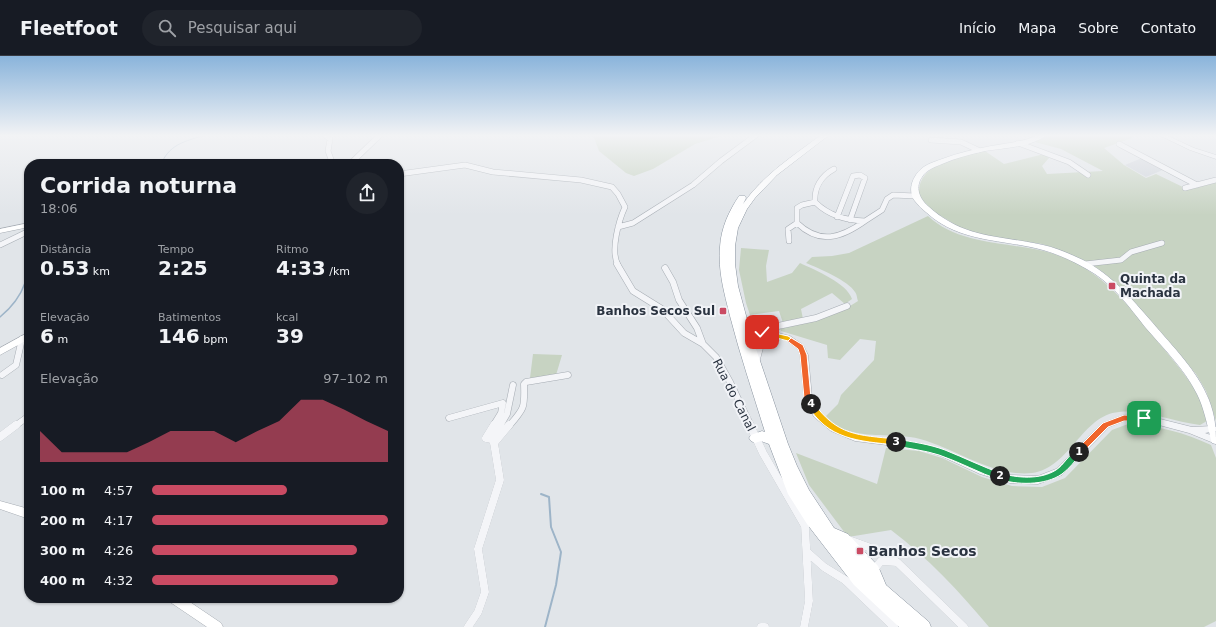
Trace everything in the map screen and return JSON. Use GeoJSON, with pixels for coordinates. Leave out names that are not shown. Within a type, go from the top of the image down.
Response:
{"type":"FeatureCollection","features":[{"type":"Feature","properties":{"kind":"highway"},"geometry":{"type":"LineString","coordinates":[[783,162],[755,183],[740,200],[729,223],[724,246],[723,263],[726,283],[767,423],[792,490],[811,520],[859,580],[909,627]]}},
{"type":"Feature","properties":{"kind":"highway"},"geometry":{"type":"LineString","coordinates":[[791,162],[761,185],[746,202],[736,224],[731,247],[731,269],[743,322],[788,456],[802,487],[830,532],[865,575],[924,627]]}},
{"type":"Feature","properties":{"kind":"highway"},"geometry":{"type":"LineString","coordinates":[[754,435],[761,432],[767,423]]}},
{"type":"Feature","properties":{"kind":"highway"},"geometry":{"type":"LineString","coordinates":[[754,435],[762,436],[773,441]]}},
{"type":"Feature","properties":{"kind":"highway"},"geometry":{"type":"LineString","coordinates":[[830,532],[844,538],[873,571],[881,590]]}},
{"type":"Feature","properties":{"kind":"main road"},"geometry":{"type":"LineString","coordinates":[[942,162],[926,168],[916,180],[915,196],[920,203],[936,219],[957,230],[985,239],[1042,248],[1056,252],[1085,264],[1100,274],[1114,286],[1184,365],[1200,390],[1216,441]]}},
{"type":"Feature","properties":{"kind":"main road"},"geometry":{"type":"LineString","coordinates":[[0,232],[24,226]]}},
{"type":"Feature","properties":{"kind":"main road"},"geometry":{"type":"LineString","coordinates":[[0,352],[24,338]]}},
{"type":"Feature","properties":{"kind":"main road"},"geometry":{"type":"LineString","coordinates":[[0,505],[24,512]]}},
{"type":"Feature","properties":{"kind":"main road"},"geometry":{"type":"LineString","coordinates":[[181,603],[217,627]]}},
{"type":"Feature","properties":{"kind":"street"},"geometry":{"type":"LineString","coordinates":[[618,227],[633,223],[693,185],[720,162]]}},
{"type":"Feature","properties":{"kind":"street"},"geometry":{"type":"LineString","coordinates":[[1068,162],[1088,174]]}},
{"type":"Feature","properties":{"kind":"street"},"geometry":{"type":"LineString","coordinates":[[1153,162],[1197,185]]}},
{"type":"Feature","properties":{"kind":"street","name":"Rua do Canal"},"geometry":{"type":"LineString","coordinates":[[404,173],[465,165],[493,172],[581,180],[612,187],[618,194],[625,207],[618,227],[614,248],[616,262],[633,291],[662,309],[684,333],[703,344],[716,357],[730,382],[754,435],[805,526],[809,601],[804,627]]}},
{"type":"Feature","properties":{"kind":"street"},"geometry":{"type":"LineString","coordinates":[[834,169],[827,172],[815,190],[815,202],[820,208],[837,217],[865,221]]}},
{"type":"Feature","properties":{"kind":"street"},"geometry":{"type":"LineString","coordinates":[[837,217],[853,176],[860,175],[865,178],[850,220]]}},
{"type":"Feature","properties":{"kind":"street"},"geometry":{"type":"LineString","coordinates":[[1185,188],[1216,180]]}},
{"type":"Feature","properties":{"kind":"street"},"geometry":{"type":"LineString","coordinates":[[797,223],[811,233],[838,237],[859,226],[882,210],[887,199],[893,195],[915,196]]}},
{"type":"Feature","properties":{"kind":"street"},"geometry":{"type":"LineString","coordinates":[[797,223],[797,208],[802,205],[815,202]]}},
{"type":"Feature","properties":{"kind":"street"},"geometry":{"type":"LineString","coordinates":[[789,241],[788,229],[797,223]]}},
{"type":"Feature","properties":{"kind":"street"},"geometry":{"type":"LineString","coordinates":[[0,245],[24,233]]}},
{"type":"Feature","properties":{"kind":"street"},"geometry":{"type":"LineString","coordinates":[[1085,264],[1121,260],[1131,252],[1162,243]]}},
{"type":"Feature","properties":{"kind":"street"},"geometry":{"type":"LineString","coordinates":[[665,268],[673,282],[680,300],[697,328],[703,344]]}},
{"type":"Feature","properties":{"kind":"street"},"geometry":{"type":"LineString","coordinates":[[772,334],[778,326],[816,318],[847,306]]}},
{"type":"Feature","properties":{"kind":"street"},"geometry":{"type":"LineString","coordinates":[[743,322],[753,329],[794,341],[801,347],[804,355],[808,398],[817,415],[834,429],[855,438],[906,443],[931,449],[983,471],[1010,479],[1038,480],[1058,472],[1106,425],[1124,418],[1144,418],[1190,430],[1216,441]]}},
{"type":"Feature","properties":{"kind":"street"},"geometry":{"type":"LineString","coordinates":[[756,361],[761,345],[767,340],[783,337]]}},
{"type":"Feature","properties":{"kind":"street"},"geometry":{"type":"LineString","coordinates":[[2,375],[16,365],[24,343]]}},
{"type":"Feature","properties":{"kind":"street"},"geometry":{"type":"LineString","coordinates":[[493,441],[522,411],[525,402],[524,384],[526,382],[568,375]]}},
{"type":"Feature","properties":{"kind":"street"},"geometry":{"type":"LineString","coordinates":[[468,627],[478,612],[485,592],[478,549],[500,480],[493,441],[507,414],[513,385]]}},
{"type":"Feature","properties":{"kind":"street"},"geometry":{"type":"LineString","coordinates":[[449,418],[503,403],[501,413],[486,438],[493,441]]}},
{"type":"Feature","properties":{"kind":"street"},"geometry":{"type":"LineString","coordinates":[[0,437],[24,420]]}},
{"type":"Feature","properties":{"kind":"street"},"geometry":{"type":"LineString","coordinates":[[1190,430],[1213,429]]}},
{"type":"Feature","properties":{"kind":"street"},"geometry":{"type":"LineString","coordinates":[[844,538],[882,552],[898,563],[964,627]]}},
{"type":"Feature","properties":{"kind":"street"},"geometry":{"type":"LineString","coordinates":[[807,552],[824,567],[846,580],[894,627]]}},
{"type":"Feature","properties":{"kind":"street"},"geometry":{"type":"LineString","coordinates":[[873,571],[881,561],[898,563]]}},
{"type":"Feature","properties":{"kind":"shaded area"},"geometry":{"type":"Polygon","coordinates":[[[1133,162],[1150,162],[1165,169],[1146,177],[1125,165],[1133,162]]]}},
{"type":"Feature","properties":{"kind":"green space"},"geometry":{"type":"Polygon","coordinates":[[[612,162],[665,162],[653,169],[634,176],[626,173],[612,162]]]}},
{"type":"Feature","properties":{"kind":"green space"},"geometry":{"type":"Polygon","coordinates":[[[945,162],[1001,162],[1004,164],[1013,162],[1046,162],[1042,166],[1047,174],[1103,171],[1085,162],[1120,162],[1146,178],[1156,174],[1187,189],[1216,182],[1216,421],[1206,391],[1196,374],[1129,296],[1104,273],[1088,262],[1042,244],[985,236],[959,227],[931,210],[919,196],[920,185],[925,175],[932,168],[945,162]]]}},
{"type":"Feature","properties":{"kind":"green space"},"geometry":{"type":"Polygon","coordinates":[[[928,216],[941,226],[956,233],[988,242],[1054,254],[1072,261],[1088,270],[1116,293],[1177,365],[1196,392],[1205,411],[1207,421],[1200,425],[1139,412],[1119,412],[1106,415],[1085,431],[1056,462],[1045,469],[1032,473],[1003,471],[989,467],[934,443],[920,439],[857,433],[837,426],[826,416],[838,404],[841,395],[874,360],[876,341],[860,339],[840,360],[828,358],[827,345],[781,331],[780,327],[830,315],[849,307],[858,301],[856,293],[852,288],[833,275],[806,263],[812,257],[849,253],[928,216]]]}},
{"type":"Feature","properties":{"kind":"green space"},"geometry":{"type":"Polygon","coordinates":[[[741,248],[769,250],[766,266],[767,282],[792,273],[800,263],[837,282],[849,293],[852,299],[845,304],[832,293],[801,309],[803,319],[783,323],[779,311],[750,315],[739,270],[741,248]]]}},
{"type":"Feature","properties":{"kind":"green space"},"geometry":{"type":"Polygon","coordinates":[[[533,354],[562,355],[556,375],[530,378],[533,354]]]}},
{"type":"Feature","properties":{"kind":"green space"},"geometry":{"type":"Polygon","coordinates":[[[1128,424],[1171,430],[1191,437],[1211,445],[1216,458],[1216,621],[1204,627],[989,627],[943,576],[891,530],[848,537],[809,485],[796,453],[877,484],[886,448],[919,451],[942,458],[982,477],[1012,486],[1042,487],[1065,478],[1112,430],[1128,424]]]}},
{"type":"Feature","properties":{"kind":"waterway"},"geometry":{"type":"LineString","coordinates":[[0,317],[18,298],[24,286]]}},
{"type":"Feature","properties":{"kind":"waterway"},"geometry":{"type":"LineString","coordinates":[[541,494],[549,497],[551,527],[561,552],[556,585],[545,627]]}},
{"type":"Feature","properties":{"kind":"place","name":"Quinta da Machada"},"geometry":{"type":"Point","coordinates":[1112,286]}},
{"type":"Feature","properties":{"kind":"place","name":"Banhos Secos Sul"},"geometry":{"type":"Point","coordinates":[723,311]}},
{"type":"Feature","properties":{"kind":"place","name":"Banhos Secos"},"geometry":{"type":"Point","coordinates":[860,551]}},
{"type":"Feature","properties":{"kind":"route"},"geometry":{"type":"LineString","coordinates":[[762,332],[788,338],[801,347],[804,355],[808,398],[817,415],[834,429],[855,438],[906,443],[919,446],[943,453],[983,471],[1010,479],[1038,480],[1058,472],[1106,425],[1124,418],[1144,418]]}}]}
